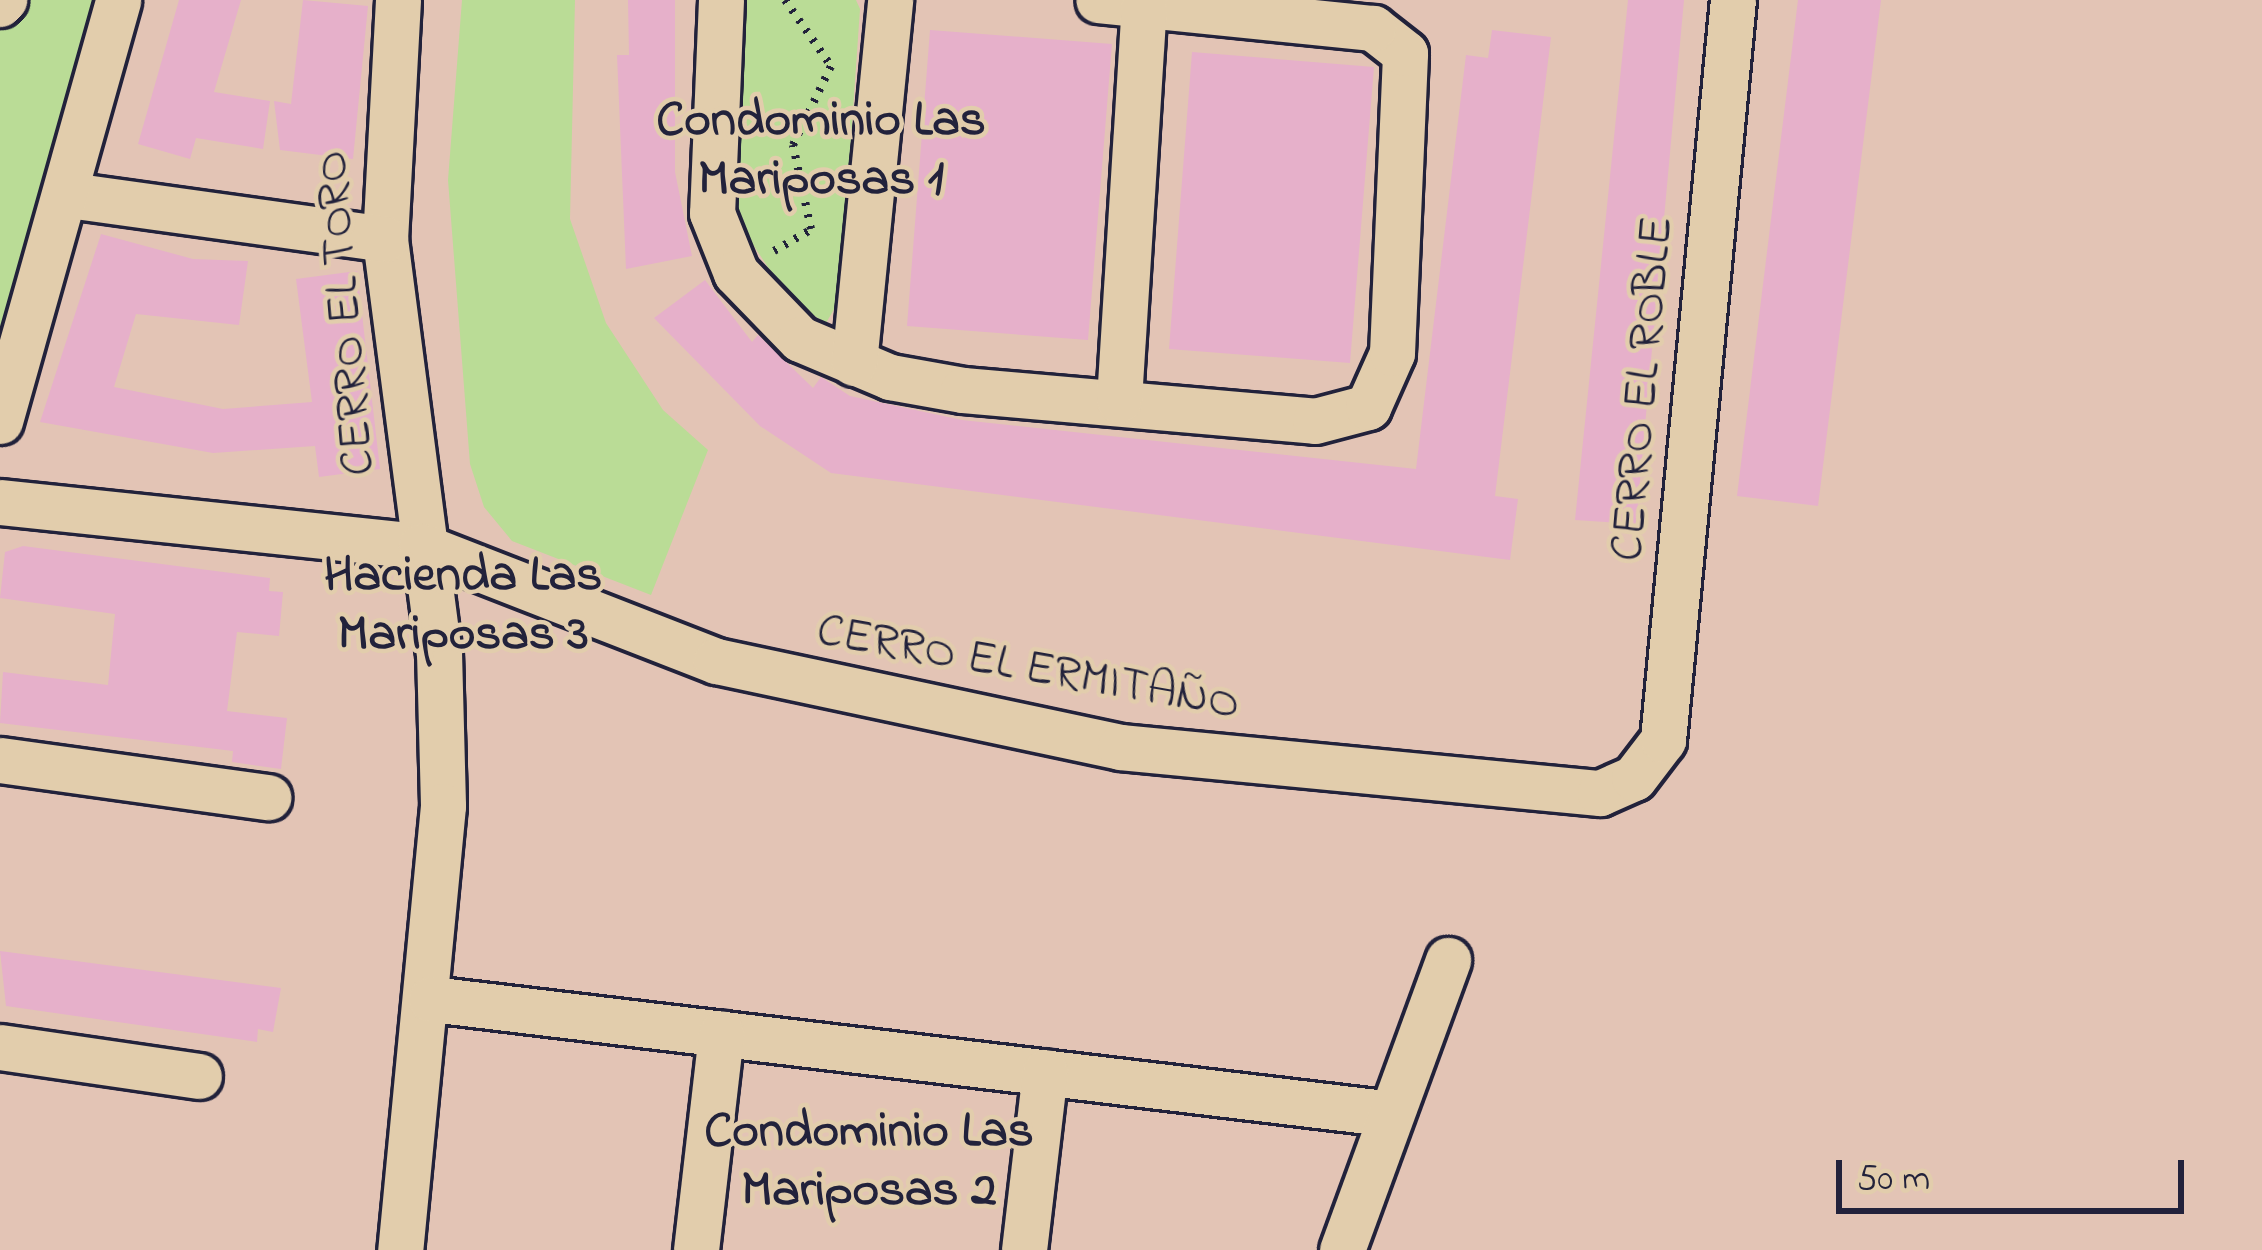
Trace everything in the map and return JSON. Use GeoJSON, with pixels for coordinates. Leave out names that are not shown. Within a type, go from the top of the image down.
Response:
{"type":"FeatureCollection","features":[{"type":"Feature","properties":{"kind":"street"},"geometry":{"type":"LineString","coordinates":[[0,421],[69,195],[118,0]]}},
{"type":"Feature","properties":{"kind":"street","name":"CERRO EL TORO"},"geometry":{"type":"LineString","coordinates":[[398,0],[385,239],[421,547]]}},
{"type":"Feature","properties":{"kind":"street"},"geometry":{"type":"LineString","coordinates":[[721,0],[707,180],[746,287],[800,339],[854,363],[963,389],[1334,422],[1381,394],[1392,353],[1409,67],[1397,42],[1373,28],[1098,0]]}},
{"type":"Feature","properties":{"kind":"street"},"geometry":{"type":"LineString","coordinates":[[854,363],[890,0]]}},
{"type":"Feature","properties":{"kind":"street","name":"CERRO EL ROBLE"},"geometry":{"type":"LineString","coordinates":[[1634,778],[1663,740],[1733,0]]}},
{"type":"Feature","properties":{"kind":"street"},"geometry":{"type":"LineString","coordinates":[[1119,400],[1144,5]]}},
{"type":"Feature","properties":{"kind":"street"},"geometry":{"type":"LineString","coordinates":[[69,195],[385,239]]}},
{"type":"Feature","properties":{"kind":"street","name":"CERRO EL ERMITAÑO"},"geometry":{"type":"LineString","coordinates":[[0,502],[421,547],[694,654],[957,716],[1317,774],[1581,796],[1634,778]]}},
{"type":"Feature","properties":{"kind":"street"},"geometry":{"type":"LineString","coordinates":[[400,1250],[431,999],[443,806],[439,652],[421,547]]}},
{"type":"Feature","properties":{"kind":"street"},"geometry":{"type":"LineString","coordinates":[[0,760],[268,797]]}},
{"type":"Feature","properties":{"kind":"street"},"geometry":{"type":"LineString","coordinates":[[1342,1250],[1384,1114],[1448,960]]}},
{"type":"Feature","properties":{"kind":"street"},"geometry":{"type":"LineString","coordinates":[[431,999],[1384,1114]]}},
{"type":"Feature","properties":{"kind":"street"},"geometry":{"type":"LineString","coordinates":[[696,1250],[721,1033]]}},
{"type":"Feature","properties":{"kind":"street"},"geometry":{"type":"LineString","coordinates":[[0,1047],[199,1076]]}},
{"type":"Feature","properties":{"kind":"street"},"geometry":{"type":"LineString","coordinates":[[1024,1250],[1045,1072]]}},
{"type":"Feature","properties":{"kind":"path"},"geometry":{"type":"LineString","coordinates":[[785,0],[831,66],[881,90]]}},
{"type":"Feature","properties":{"kind":"path"},"geometry":{"type":"LineString","coordinates":[[811,229],[793,145],[831,66]]}},
{"type":"Feature","properties":{"kind":"path"},"geometry":{"type":"LineString","coordinates":[[746,287],[782,244],[811,229],[868,230]]}},
{"type":"Feature","properties":{"kind":"green space"},"geometry":{"type":"Polygon","coordinates":[[[9,0],[102,0],[0,374],[0,30],[9,0]]]}},
{"type":"Feature","properties":{"kind":"green space"},"geometry":{"type":"Polygon","coordinates":[[[462,0],[575,0],[570,219],[606,323],[663,410],[708,450],[651,595],[512,541],[484,507],[470,464],[448,180],[462,0]]]}},
{"type":"Feature","properties":{"kind":"green space"},"geometry":{"type":"Polygon","coordinates":[[[740,0],[856,0],[860,9],[840,299],[826,323],[791,302],[736,219],[725,147],[740,0]]]}},
{"type":"Feature","properties":{"kind":"building"},"geometry":{"type":"Polygon","coordinates":[[[179,0],[241,0],[214,92],[270,101],[263,149],[196,138],[190,159],[138,144],[179,0]]]}},
{"type":"Feature","properties":{"kind":"building"},"geometry":{"type":"Polygon","coordinates":[[[303,0],[368,6],[353,159],[280,150],[274,101],[291,104],[303,0]]]}},
{"type":"Feature","properties":{"kind":"building"},"geometry":{"type":"Polygon","coordinates":[[[628,0],[675,0],[675,172],[692,256],[626,269],[617,55],[629,55],[628,0]]]}},
{"type":"Feature","properties":{"kind":"building"},"geometry":{"type":"Polygon","coordinates":[[[1628,0],[1684,0],[1636,524],[1575,520],[1628,0]]]}},
{"type":"Feature","properties":{"kind":"building"},"geometry":{"type":"Polygon","coordinates":[[[1798,0],[1881,0],[1818,506],[1737,496],[1798,0]]]}},
{"type":"Feature","properties":{"kind":"building"},"geometry":{"type":"Polygon","coordinates":[[[930,30],[1112,44],[1088,340],[907,326],[930,30]]]}},
{"type":"Feature","properties":{"kind":"building"},"geometry":{"type":"Polygon","coordinates":[[[1492,30],[1551,37],[1495,496],[1518,499],[1510,560],[831,473],[760,426],[654,318],[705,280],[752,342],[758,335],[813,388],[821,377],[850,396],[962,420],[1416,469],[1466,55],[1488,58],[1492,30]]]}},
{"type":"Feature","properties":{"kind":"building"},"geometry":{"type":"Polygon","coordinates":[[[1192,52],[1374,67],[1350,363],[1169,349],[1192,52]]]}},
{"type":"Feature","properties":{"kind":"building"},"geometry":{"type":"Polygon","coordinates":[[[101,234],[193,259],[248,261],[239,325],[136,314],[114,387],[223,409],[312,402],[296,279],[357,271],[380,469],[319,477],[315,446],[213,453],[40,422],[101,234]]]}},
{"type":"Feature","properties":{"kind":"building"},"geometry":{"type":"Polygon","coordinates":[[[23,546],[270,578],[269,591],[283,592],[279,636],[237,632],[227,711],[287,718],[281,769],[232,762],[233,751],[0,723],[3,672],[108,685],[115,614],[0,598],[5,552],[23,546]]]}},
{"type":"Feature","properties":{"kind":"building"},"geometry":{"type":"Polygon","coordinates":[[[0,951],[281,988],[273,1032],[258,1029],[257,1042],[6,1006],[0,951]]]}},
{"type":"Feature","properties":{"kind":"district","name":"Condominio Las Mariposas 1"},"geometry":{"type":"Point","coordinates":[821,152]}},
{"type":"Feature","properties":{"kind":"district","name":"Hacienda Las Mariposas 3"},"geometry":{"type":"Point","coordinates":[463,607]}},
{"type":"Feature","properties":{"kind":"district","name":"Condominio Las Mariposas 2"},"geometry":{"type":"Point","coordinates":[869,1163]}}]}
